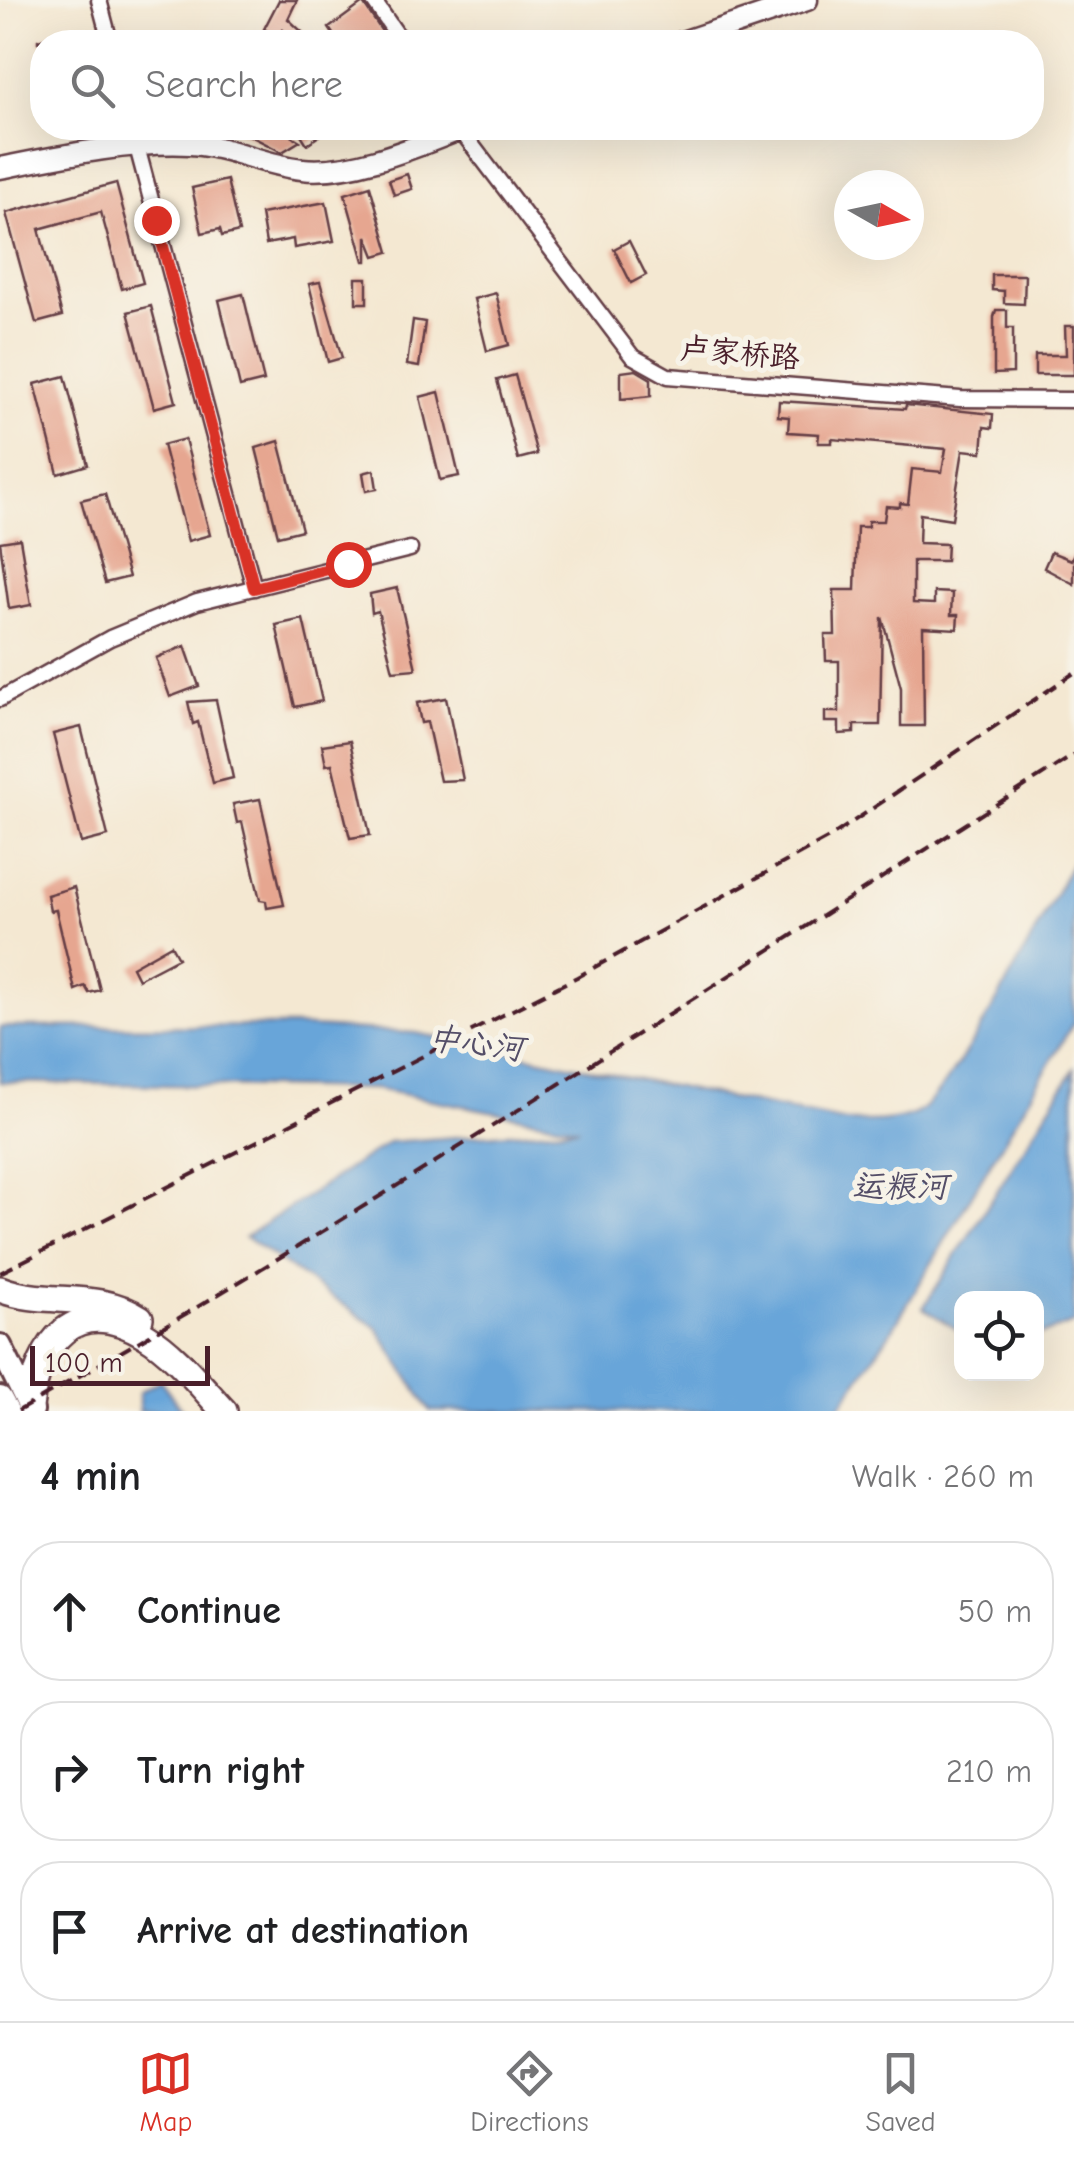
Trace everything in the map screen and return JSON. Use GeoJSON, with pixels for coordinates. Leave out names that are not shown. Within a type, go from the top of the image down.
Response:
{"type":"FeatureCollection","features":[{"type":"Feature","properties":{"kind":"highway"},"geometry":{"type":"LineString","coordinates":[[0,1288],[45,1299],[107,1303],[133,1313],[162,1332],[238,1411]]}},
{"type":"Feature","properties":{"kind":"highway"},"geometry":{"type":"LineString","coordinates":[[23,1410],[44,1354],[69,1326],[90,1320],[119,1323],[146,1335],[182,1365],[224,1411]]}},
{"type":"Feature","properties":{"kind":"main road"},"geometry":{"type":"LineString","coordinates":[[0,1346],[23,1410]]}},
{"type":"Feature","properties":{"kind":"main road"},"geometry":{"type":"LineString","coordinates":[[0,1398],[23,1410]]}},
{"type":"Feature","properties":{"kind":"street"},"geometry":{"type":"LineString","coordinates":[[99,0],[107,30]]}},
{"type":"Feature","properties":{"kind":"street"},"geometry":{"type":"LineString","coordinates":[[374,0],[394,30]]}},
{"type":"Feature","properties":{"kind":"street"},"geometry":{"type":"LineString","coordinates":[[718,30],[807,0]]}},
{"type":"Feature","properties":{"kind":"street"},"geometry":{"type":"LineString","coordinates":[[0,168],[121,140]]}},
{"type":"Feature","properties":{"kind":"street"},"geometry":{"type":"LineString","coordinates":[[135,140],[254,588]]}},
{"type":"Feature","properties":{"kind":"street"},"geometry":{"type":"LineString","coordinates":[[156,140],[224,147],[302,169],[338,168],[430,140]]}},
{"type":"Feature","properties":{"kind":"street","name":"卢家桥路"},"geometry":{"type":"LineString","coordinates":[[470,140],[632,356],[668,376],[960,400],[1074,400]]}},
{"type":"Feature","properties":{"kind":"street"},"geometry":{"type":"LineString","coordinates":[[0,698],[110,638],[198,602],[410,549]]}},
{"type":"Feature","properties":{"kind":"water","name":"运粮河"},"geometry":{"type":"Polygon","coordinates":[[[1074,859],[1074,1022],[894,1327],[837,1411],[430,1411],[377,1328],[245,1237],[389,1142],[579,1128],[375,1089],[0,1082],[0,1027],[293,1026],[416,1033],[846,1122],[899,1119],[915,1114],[951,1074],[999,997],[1074,859]]]}},
{"type":"Feature","properties":{"kind":"water"},"geometry":{"type":"Polygon","coordinates":[[[1074,1069],[1074,1323],[1044,1334],[1044,1291],[954,1291],[954,1328],[923,1308],[1074,1069]]]}},
{"type":"Feature","properties":{"kind":"water"},"geometry":{"type":"Polygon","coordinates":[[[160,1380],[183,1411],[139,1411],[139,1393],[160,1380]]]}},
{"type":"Feature","properties":{"kind":"building"},"geometry":{"type":"Polygon","coordinates":[[[279,0],[297,0],[288,19],[300,30],[264,29],[279,0]]]}},
{"type":"Feature","properties":{"kind":"building"},"geometry":{"type":"Polygon","coordinates":[[[363,3],[381,30],[330,30],[363,3]]]}},
{"type":"Feature","properties":{"kind":"building"},"geometry":{"type":"Polygon","coordinates":[[[258,140],[300,141],[282,152],[258,140]]]}},
{"type":"Feature","properties":{"kind":"building"},"geometry":{"type":"Polygon","coordinates":[[[407,174],[412,189],[394,195],[389,180],[407,174]]]}},
{"type":"Feature","properties":{"kind":"building"},"geometry":{"type":"Polygon","coordinates":[[[227,180],[239,232],[222,236],[220,229],[202,233],[192,188],[227,180]]]}},
{"type":"Feature","properties":{"kind":"building"},"geometry":{"type":"Polygon","coordinates":[[[116,183],[143,283],[122,289],[101,212],[39,229],[62,316],[36,323],[6,213],[116,183]]]}},
{"type":"Feature","properties":{"kind":"building"},"geometry":{"type":"Polygon","coordinates":[[[370,186],[389,252],[375,256],[367,236],[364,261],[345,194],[370,186]]]}},
{"type":"Feature","properties":{"kind":"building"},"geometry":{"type":"Polygon","coordinates":[[[326,202],[334,241],[294,248],[293,239],[266,244],[261,214],[326,202]]]}},
{"type":"Feature","properties":{"kind":"building"},"geometry":{"type":"Polygon","coordinates":[[[629,241],[646,275],[631,283],[614,249],[629,241]]]}},
{"type":"Feature","properties":{"kind":"building"},"geometry":{"type":"Polygon","coordinates":[[[992,275],[1025,275],[1024,304],[1004,303],[1004,291],[992,290],[992,275]]]}},
{"type":"Feature","properties":{"kind":"building"},"geometry":{"type":"Polygon","coordinates":[[[356,278],[367,278],[367,303],[356,303],[356,278]]]}},
{"type":"Feature","properties":{"kind":"building"},"geometry":{"type":"Polygon","coordinates":[[[320,282],[342,358],[328,362],[309,284],[320,282]]]}},
{"type":"Feature","properties":{"kind":"building"},"geometry":{"type":"Polygon","coordinates":[[[496,293],[509,345],[487,351],[474,299],[496,293]]]}},
{"type":"Feature","properties":{"kind":"building"},"geometry":{"type":"Polygon","coordinates":[[[243,294],[264,381],[240,387],[219,300],[243,294]]]}},
{"type":"Feature","properties":{"kind":"building"},"geometry":{"type":"Polygon","coordinates":[[[151,306],[176,402],[154,408],[128,312],[151,306]]]}},
{"type":"Feature","properties":{"kind":"building"},"geometry":{"type":"Polygon","coordinates":[[[996,310],[1007,310],[1007,328],[1013,328],[1013,373],[994,374],[996,310]]]}},
{"type":"Feature","properties":{"kind":"building"},"geometry":{"type":"Polygon","coordinates":[[[413,320],[425,322],[419,367],[407,365],[413,320]]]}},
{"type":"Feature","properties":{"kind":"building"},"geometry":{"type":"Polygon","coordinates":[[[1065,326],[1074,326],[1074,375],[1035,375],[1035,355],[1066,355],[1065,326]]]}},
{"type":"Feature","properties":{"kind":"building"},"geometry":{"type":"Polygon","coordinates":[[[636,370],[651,379],[651,396],[621,399],[621,372],[636,370]]]}},
{"type":"Feature","properties":{"kind":"building"},"geometry":{"type":"Polygon","coordinates":[[[515,375],[537,454],[518,459],[497,380],[515,375]]]}},
{"type":"Feature","properties":{"kind":"building"},"geometry":{"type":"Polygon","coordinates":[[[65,376],[88,465],[58,474],[35,384],[65,376]]]}},
{"type":"Feature","properties":{"kind":"building"},"geometry":{"type":"Polygon","coordinates":[[[439,392],[459,476],[440,480],[420,397],[439,392]]]}},
{"type":"Feature","properties":{"kind":"building"},"geometry":{"type":"Polygon","coordinates":[[[779,401],[905,409],[906,405],[993,414],[992,428],[984,427],[982,452],[963,450],[952,519],[920,514],[919,543],[947,544],[946,561],[913,561],[913,603],[934,604],[934,592],[952,593],[951,615],[958,615],[957,629],[923,627],[924,726],[901,726],[901,688],[882,617],[880,725],[854,725],[854,733],[839,734],[839,722],[825,722],[825,712],[839,712],[839,661],[826,661],[825,635],[835,635],[834,590],[855,590],[857,527],[868,527],[868,521],[884,521],[886,506],[908,504],[912,469],[942,472],[946,449],[832,439],[832,443],[818,443],[819,434],[788,432],[789,417],[778,416],[779,401]]]}},
{"type":"Feature","properties":{"kind":"building"},"geometry":{"type":"Polygon","coordinates":[[[185,439],[210,535],[188,541],[163,445],[185,439]]]}},
{"type":"Feature","properties":{"kind":"building"},"geometry":{"type":"Polygon","coordinates":[[[279,441],[302,530],[278,536],[256,448],[279,441]]]}},
{"type":"Feature","properties":{"kind":"building"},"geometry":{"type":"Polygon","coordinates":[[[374,470],[377,489],[366,491],[363,473],[374,470]]]}},
{"type":"Feature","properties":{"kind":"building"},"geometry":{"type":"Polygon","coordinates":[[[105,494],[129,577],[105,583],[81,500],[105,494]]]}},
{"type":"Feature","properties":{"kind":"building"},"geometry":{"type":"Polygon","coordinates":[[[20,539],[31,605],[9,609],[0,542],[20,539]]]}},
{"type":"Feature","properties":{"kind":"building"},"geometry":{"type":"Polygon","coordinates":[[[1051,552],[1071,560],[1074,553],[1074,584],[1044,568],[1051,552]]]}},
{"type":"Feature","properties":{"kind":"building"},"geometry":{"type":"Polygon","coordinates":[[[397,588],[416,669],[393,671],[378,611],[372,613],[370,594],[397,588]]]}},
{"type":"Feature","properties":{"kind":"building"},"geometry":{"type":"Polygon","coordinates":[[[303,619],[322,701],[295,707],[276,625],[303,619]]]}},
{"type":"Feature","properties":{"kind":"building"},"geometry":{"type":"Polygon","coordinates":[[[185,646],[199,686],[170,697],[156,658],[185,646]]]}},
{"type":"Feature","properties":{"kind":"building"},"geometry":{"type":"Polygon","coordinates":[[[446,698],[463,780],[440,781],[427,722],[421,723],[417,703],[446,698]]]}},
{"type":"Feature","properties":{"kind":"building"},"geometry":{"type":"Polygon","coordinates":[[[216,700],[233,778],[213,783],[198,722],[193,724],[188,702],[216,700]]]}},
{"type":"Feature","properties":{"kind":"building"},"geometry":{"type":"Polygon","coordinates":[[[81,727],[108,836],[81,843],[53,734],[81,727]]]}},
{"type":"Feature","properties":{"kind":"building"},"geometry":{"type":"Polygon","coordinates":[[[350,741],[370,835],[350,838],[332,764],[326,765],[322,745],[350,741]]]}},
{"type":"Feature","properties":{"kind":"building"},"geometry":{"type":"Polygon","coordinates":[[[260,799],[284,905],[267,908],[266,901],[260,900],[242,822],[237,823],[233,804],[260,799]]]}},
{"type":"Feature","properties":{"kind":"building"},"geometry":{"type":"Polygon","coordinates":[[[74,887],[100,990],[89,993],[85,986],[75,990],[56,910],[50,911],[47,895],[74,887]]]}},
{"type":"Feature","properties":{"kind":"building"},"geometry":{"type":"Polygon","coordinates":[[[171,945],[178,958],[138,979],[132,967],[171,945]]]}},
{"type":"Feature","properties":{"kind":"railway"},"geometry":{"type":"LineString","coordinates":[[0,1273],[577,977],[827,839],[1074,673]]}},
{"type":"Feature","properties":{"kind":"railway"},"geometry":{"type":"LineString","coordinates":[[18,1411],[286,1254],[1074,755]]}},
{"type":"Feature","properties":{"kind":"route"},"geometry":{"type":"LineString","coordinates":[[156,220],[254,588],[348,564]]}},
{"type":"Feature","properties":{"kind":"water label","name":"中心河"},"geometry":{"type":"Point","coordinates":[476,1043]}}]}
